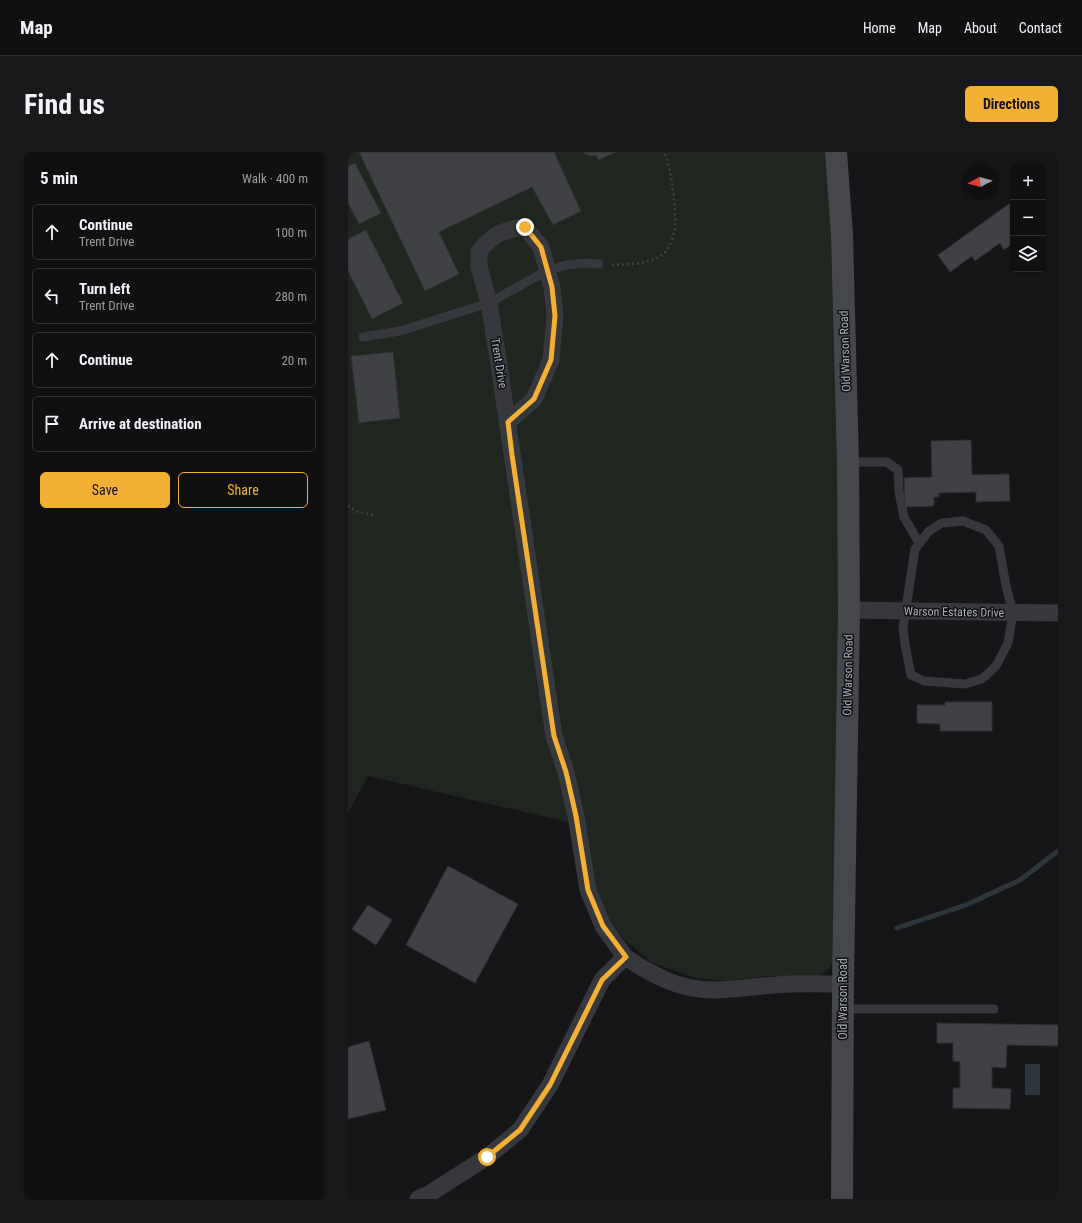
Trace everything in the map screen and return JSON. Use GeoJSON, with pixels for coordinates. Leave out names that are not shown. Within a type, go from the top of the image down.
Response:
{"type":"FeatureCollection","features":[{"type":"Feature","properties":{"kind":"street","name":"Old Warson Road"},"geometry":{"type":"LineString","coordinates":[[836,152],[842,235],[848,462],[849,610],[843,984],[842,1199]]}},
{"type":"Feature","properties":{"kind":"street","name":"Trent Drive"},"geometry":{"type":"LineString","coordinates":[[548,270],[541,247],[525,227],[508,230],[488,240],[479,251],[479,267],[489,303],[508,422],[554,736],[566,772],[576,816],[588,890],[603,926],[626,957],[647,972],[667,981],[690,988],[712,990],[777,985],[843,984]]}},
{"type":"Feature","properties":{"kind":"street"},"geometry":{"type":"LineString","coordinates":[[508,422],[534,399],[551,360],[555,316],[552,287],[548,270]]}},
{"type":"Feature","properties":{"kind":"street","name":"Warson Estates Drive"},"geometry":{"type":"LineString","coordinates":[[849,610],[1058,613]]}},
{"type":"Feature","properties":{"kind":"street"},"geometry":{"type":"LineString","coordinates":[[418,1199],[429,1194],[487,1157],[520,1130],[550,1085],[602,980],[626,957]]}},
{"type":"Feature","properties":{"kind":"lane"},"geometry":{"type":"LineString","coordinates":[[363,337],[400,331],[489,303],[548,270],[566,265],[586,263],[599,264]]}},
{"type":"Feature","properties":{"kind":"lane"},"geometry":{"type":"LineString","coordinates":[[848,462],[887,462],[898,470],[899,492],[904,517],[919,543]]}},
{"type":"Feature","properties":{"kind":"lane"},"geometry":{"type":"LineString","coordinates":[[963,521],[986,530],[999,546],[1006,586],[1013,612],[1008,644],[996,666],[982,679],[965,684],[924,681],[911,675],[903,628],[905,611],[915,549],[929,531],[942,523],[963,521]]}},
{"type":"Feature","properties":{"kind":"lane"},"geometry":{"type":"LineString","coordinates":[[843,1009],[994,1009]]}},
{"type":"Feature","properties":{"kind":"path"},"geometry":{"type":"LineString","coordinates":[[599,264],[638,264],[663,254],[671,242],[675,226],[675,209],[671,177],[664,152]]}},
{"type":"Feature","properties":{"kind":"path"},"geometry":{"type":"LineString","coordinates":[[348,506],[358,512],[374,516]]}},
{"type":"Feature","properties":{"kind":"shaded area"},"geometry":{"type":"Polygon","coordinates":[[[348,152],[827,152],[839,421],[836,957],[828,970],[819,976],[765,976],[728,981],[694,978],[651,962],[623,938],[603,909],[597,891],[585,824],[568,822],[368,776],[348,813],[348,152]]]}},
{"type":"Feature","properties":{"kind":"shaded area"},"geometry":{"type":"Polygon","coordinates":[[[1025,1064],[1040,1064],[1040,1095],[1025,1095],[1025,1064]]]}},
{"type":"Feature","properties":{"kind":"building"},"geometry":{"type":"Polygon","coordinates":[[[359,152],[554,152],[581,211],[553,225],[532,187],[439,232],[459,274],[425,291],[359,152]]]}},
{"type":"Feature","properties":{"kind":"building"},"geometry":{"type":"Polygon","coordinates":[[[584,152],[616,152],[599,160],[596,155],[591,156],[585,154],[584,152]]]}},
{"type":"Feature","properties":{"kind":"building"},"geometry":{"type":"Polygon","coordinates":[[[355,163],[381,213],[359,224],[348,203],[348,166],[355,163]]]}},
{"type":"Feature","properties":{"kind":"building"},"geometry":{"type":"Polygon","coordinates":[[[1010,203],[1010,245],[1004,250],[1000,243],[975,261],[972,256],[950,272],[938,255],[1010,203]]]}},
{"type":"Feature","properties":{"kind":"building"},"geometry":{"type":"Polygon","coordinates":[[[366,230],[403,303],[372,319],[348,271],[348,239],[366,230]]]}},
{"type":"Feature","properties":{"kind":"building"},"geometry":{"type":"Polygon","coordinates":[[[393,352],[400,418],[359,423],[351,356],[393,352]]]}},
{"type":"Feature","properties":{"kind":"building"},"geometry":{"type":"Polygon","coordinates":[[[971,440],[972,475],[1009,474],[1010,501],[976,502],[976,492],[939,493],[939,497],[934,497],[934,506],[905,507],[904,478],[932,477],[931,441],[971,440]]]}},
{"type":"Feature","properties":{"kind":"building"},"geometry":{"type":"Polygon","coordinates":[[[945,702],[992,702],[992,731],[940,731],[940,724],[917,723],[917,705],[945,705],[945,702]]]}},
{"type":"Feature","properties":{"kind":"building"},"geometry":{"type":"Polygon","coordinates":[[[448,866],[518,904],[475,983],[406,945],[448,866]]]}},
{"type":"Feature","properties":{"kind":"building"},"geometry":{"type":"Polygon","coordinates":[[[368,905],[392,920],[376,945],[352,929],[368,905]]]}},
{"type":"Feature","properties":{"kind":"building"},"geometry":{"type":"Polygon","coordinates":[[[937,1023],[1058,1025],[1058,1046],[1007,1045],[1006,1068],[992,1067],[992,1088],[1011,1089],[1010,1109],[953,1108],[953,1088],[960,1088],[960,1062],[953,1061],[953,1043],[937,1043],[937,1023]]]}},
{"type":"Feature","properties":{"kind":"building"},"geometry":{"type":"Polygon","coordinates":[[[369,1041],[386,1110],[348,1119],[348,1047],[369,1041]]]}},
{"type":"Feature","properties":{"kind":"waterway"},"geometry":{"type":"LineString","coordinates":[[897,928],[966,905],[1020,880],[1058,851]]}},
{"type":"Feature","properties":{"kind":"route"},"geometry":{"type":"LineString","coordinates":[[487,1157],[520,1130],[550,1085],[602,980],[626,957],[603,926],[588,890],[576,816],[566,772],[554,736],[512,455],[508,422],[534,399],[551,360],[555,316],[552,287],[541,247],[525,227]]}}]}
